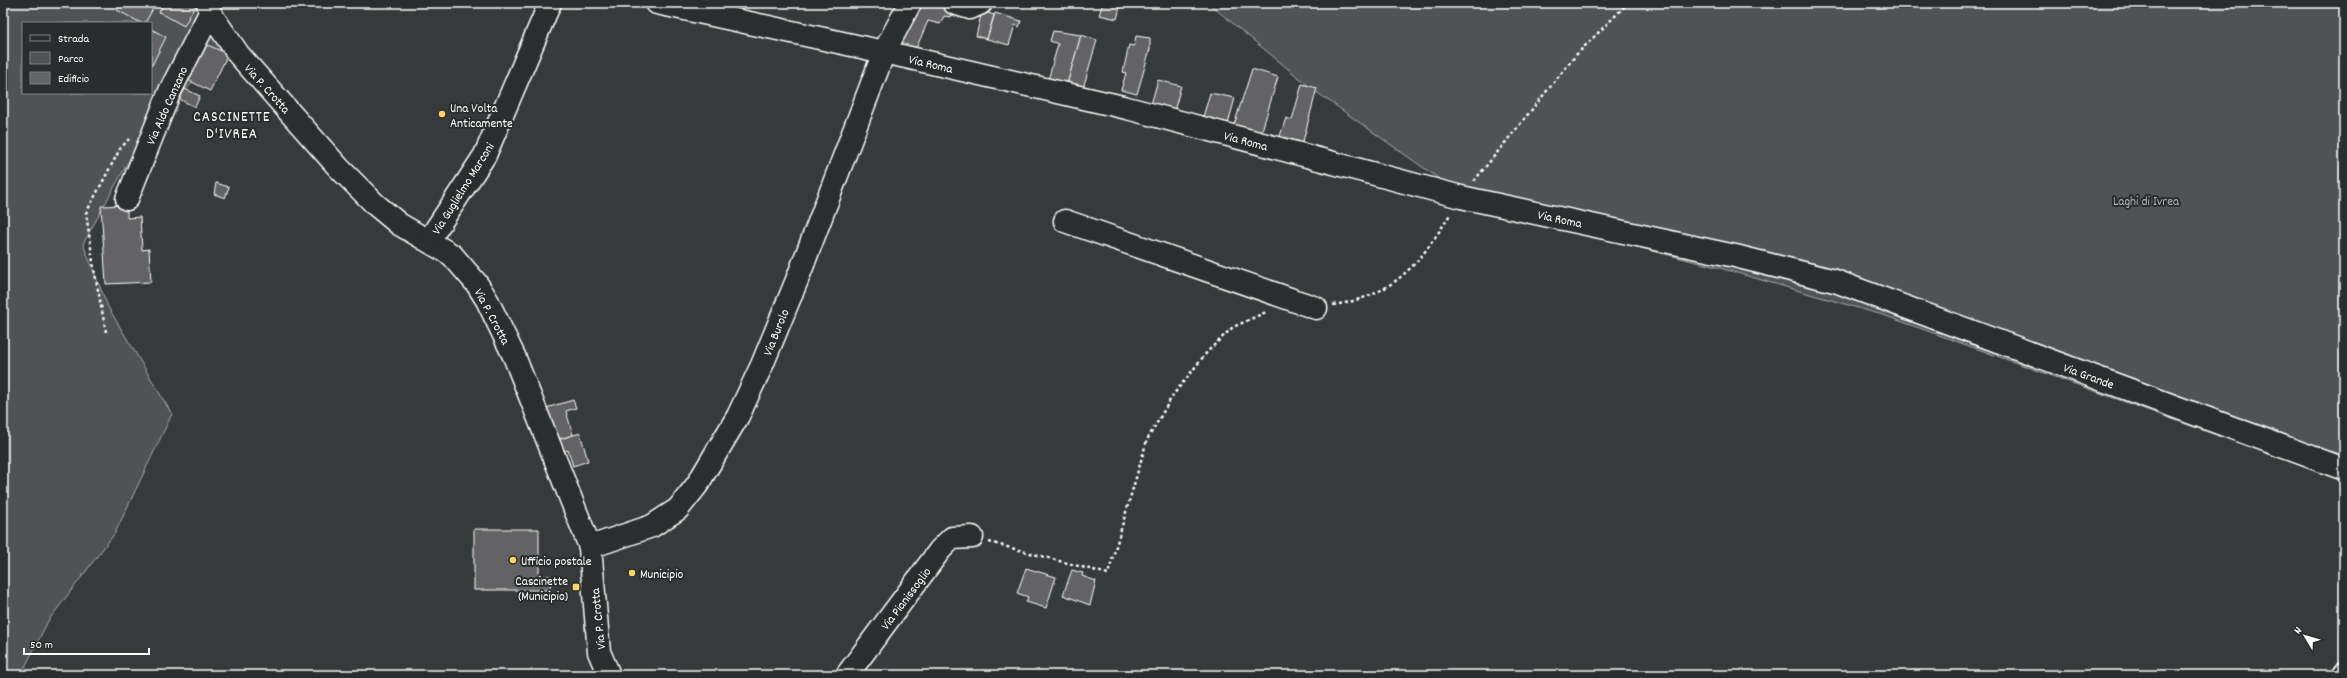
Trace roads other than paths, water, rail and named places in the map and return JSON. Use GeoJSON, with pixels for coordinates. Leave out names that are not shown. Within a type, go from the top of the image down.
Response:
{"type":"FeatureCollection","features":[{"type":"Feature","properties":{"kind":"street","name":"Via Guglielmo Marconi"},"geometry":{"type":"LineString","coordinates":[[429,240],[485,155],[550,3]]}},
{"type":"Feature","properties":{"kind":"street","name":"Via Roma"},"geometry":{"type":"LineString","coordinates":[[657,3],[690,6],[1127,108],[1461,197],[1735,256],[1834,282]]}},
{"type":"Feature","properties":{"kind":"street","name":"Via Burolo"},"geometry":{"type":"LineString","coordinates":[[590,547],[652,526],[678,509],[697,485],[738,416],[762,365],[800,273],[884,52],[910,3]]}},
{"type":"Feature","properties":{"kind":"street"},"geometry":{"type":"LineString","coordinates":[[954,3],[970,8],[981,3]]}},
{"type":"Feature","properties":{"kind":"street","name":"Via P. Crotta"},"geometry":{"type":"LineString","coordinates":[[209,8],[239,55],[339,168],[376,205],[399,224],[429,240],[452,255],[477,284],[500,325],[590,547],[599,652],[609,675]]}},
{"type":"Feature","properties":{"kind":"street","name":"Via Aldo Canzano"},"geometry":{"type":"LineString","coordinates":[[127,199],[170,92],[209,8]]}},
{"type":"Feature","properties":{"kind":"street"},"geometry":{"type":"LineString","coordinates":[[1066,221],[1316,308]]}},
{"type":"Feature","properties":{"kind":"street","name":"Via Grande"},"geometry":{"type":"LineString","coordinates":[[1834,282],[2344,469]]}},
{"type":"Feature","properties":{"kind":"street","name":"Via Pianissoglio"},"geometry":{"type":"LineString","coordinates":[[847,675],[940,550],[952,538],[972,538]]}},
{"type":"Feature","properties":{"kind":"place","name":"Una Volta Anticamente"},"geometry":{"type":"Point","coordinates":[442,114]}},
{"type":"Feature","properties":{"kind":"place","name":"Ufficio postale"},"geometry":{"type":"Point","coordinates":[513,560]}},
{"type":"Feature","properties":{"kind":"place","name":"Municipio"},"geometry":{"type":"Point","coordinates":[632,573]}},
{"type":"Feature","properties":{"kind":"place","name":"Cascinette (Municipio)"},"geometry":{"type":"Point","coordinates":[576,587]}},
{"type":"Feature","properties":{"kind":"district","name":"CASCINETTE D'IVREA"},"geometry":{"type":"Point","coordinates":[232,124]}},
{"type":"Feature","properties":{"kind":"park label","name":"Laghi di Ivrea"},"geometry":{"type":"Point","coordinates":[2146,200]}}]}
